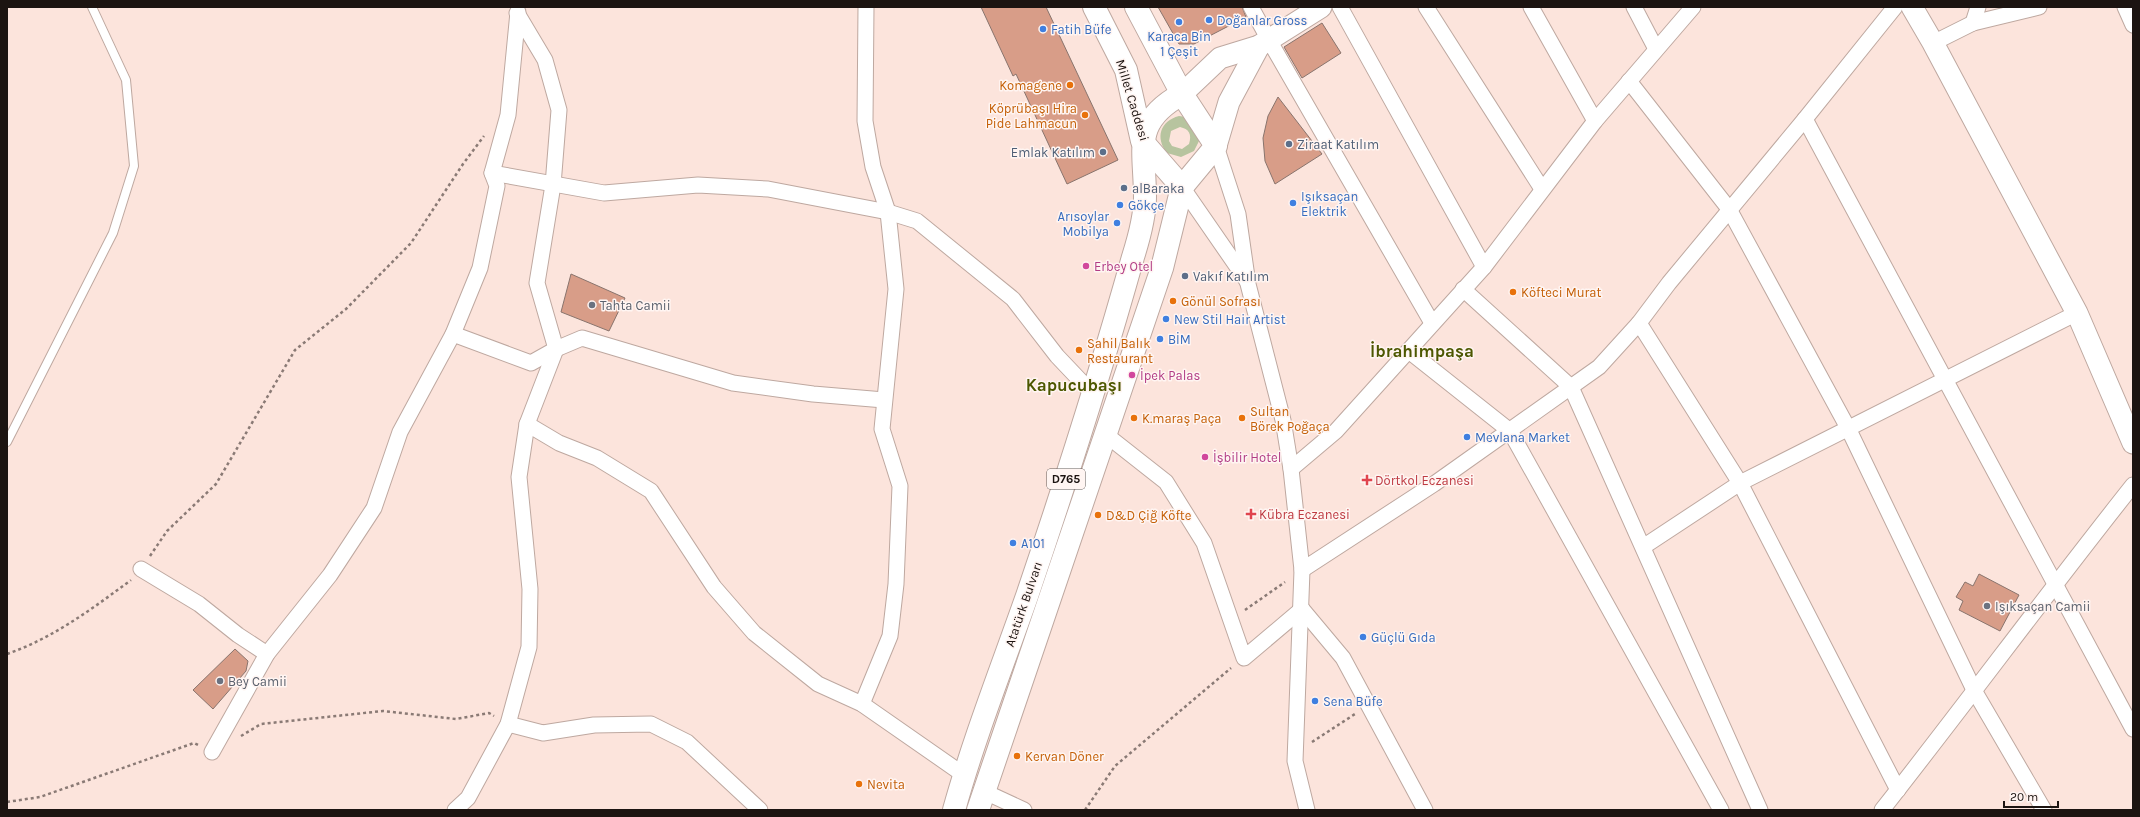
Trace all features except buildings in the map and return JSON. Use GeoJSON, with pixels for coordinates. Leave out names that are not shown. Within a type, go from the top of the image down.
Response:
{"type":"FeatureCollection","features":[{"type":"Feature","properties":{"kind":"main road","name":"Millet Caddesi"},"geometry":{"type":"LineString","coordinates":[[1094,7],[1126,70],[1142,141],[1182,187]]}},
{"type":"Feature","properties":{"kind":"main road"},"geometry":{"type":"LineString","coordinates":[[1136,7],[1182,94],[1216,146],[1182,187]]}},
{"type":"Feature","properties":{"kind":"main road"},"geometry":{"type":"LineString","coordinates":[[1142,141],[1154,117],[1163,107],[1182,94]]}},
{"type":"Feature","properties":{"kind":"main road","name":"Atatürk Bulvarı"},"geometry":{"type":"LineString","coordinates":[[954,810],[964,775],[1027,596],[1094,395],[1138,242],[1145,199],[1142,141]]}},
{"type":"Feature","properties":{"kind":"main road","name":"Atatürk Bulvarı"},"geometry":{"type":"LineString","coordinates":[[981,800],[1162,268],[1182,187]]}},
{"type":"Feature","properties":{"kind":"street"},"geometry":{"type":"LineString","coordinates":[[862,704],[890,636],[896,584],[900,486],[882,429],[896,289],[888,212],[873,167],[865,121],[866,7]]}},
{"type":"Feature","properties":{"kind":"street"},"geometry":{"type":"LineString","coordinates":[[1252,7],[1264,43],[1432,323]]}},
{"type":"Feature","properties":{"kind":"street"},"geometry":{"type":"LineString","coordinates":[[1182,94],[1220,58],[1264,43],[1321,7]]}},
{"type":"Feature","properties":{"kind":"street"},"geometry":{"type":"LineString","coordinates":[[1340,7],[1484,267]]}},
{"type":"Feature","properties":{"kind":"street"},"geometry":{"type":"LineString","coordinates":[[1426,7],[1542,189]]}},
{"type":"Feature","properties":{"kind":"street"},"geometry":{"type":"LineString","coordinates":[[1531,7],[1595,121]]}},
{"type":"Feature","properties":{"kind":"street"},"geometry":{"type":"LineString","coordinates":[[1634,7],[1656,49]]}},
{"type":"Feature","properties":{"kind":"street"},"geometry":{"type":"LineString","coordinates":[[1291,469],[1336,431],[1410,351],[1432,323],[1484,267],[1595,121],[1693,7]]}},
{"type":"Feature","properties":{"kind":"street"},"geometry":{"type":"LineString","coordinates":[[1302,570],[1434,484],[1600,367],[1639,323],[1669,283],[1805,119],[1895,7]]}},
{"type":"Feature","properties":{"kind":"street"},"geometry":{"type":"LineString","coordinates":[[1912,7],[1933,43],[2077,313],[2133,443]]}},
{"type":"Feature","properties":{"kind":"street"},"geometry":{"type":"LineString","coordinates":[[1974,23],[1978,7]]}},
{"type":"Feature","properties":{"kind":"street"},"geometry":{"type":"LineString","coordinates":[[1933,43],[1974,23],[2039,7]]}},
{"type":"Feature","properties":{"kind":"street"},"geometry":{"type":"LineString","coordinates":[[2125,7],[2133,25]]}},
{"type":"Feature","properties":{"kind":"street"},"geometry":{"type":"LineString","coordinates":[[212,752],[267,654],[330,575],[374,508],[400,432],[453,334],[480,268],[497,186],[492,173],[508,115],[518,10]]}},
{"type":"Feature","properties":{"kind":"street"},"geometry":{"type":"LineString","coordinates":[[455,810],[468,798],[508,724],[529,647],[530,589],[519,477],[526,424],[556,349],[538,283],[553,185],[559,110],[545,60],[518,10]]}},
{"type":"Feature","properties":{"kind":"street"},"geometry":{"type":"LineString","coordinates":[[1264,43],[1229,102],[1216,146],[1238,214],[1248,284],[1283,420],[1291,469],[1302,570],[1302,609],[1295,761],[1307,810]]}},
{"type":"Feature","properties":{"kind":"street"},"geometry":{"type":"LineString","coordinates":[[1629,81],[1729,209],[1848,428],[1975,692],[2044,810]]}},
{"type":"Feature","properties":{"kind":"street"},"geometry":{"type":"LineString","coordinates":[[1805,119],[2133,729]]}},
{"type":"Feature","properties":{"kind":"street"},"geometry":{"type":"LineString","coordinates":[[492,173],[604,193],[698,185],[768,189],[888,212],[917,221],[1013,299],[1057,356],[1094,395]]}},
{"type":"Feature","properties":{"kind":"street"},"geometry":{"type":"LineString","coordinates":[[1182,187],[1248,284]]}},
{"type":"Feature","properties":{"kind":"street"},"geometry":{"type":"LineString","coordinates":[[1463,289],[1572,387],[1760,810]]}},
{"type":"Feature","properties":{"kind":"street"},"geometry":{"type":"LineString","coordinates":[[1643,547],[1740,483],[2077,313]]}},
{"type":"Feature","properties":{"kind":"street"},"geometry":{"type":"LineString","coordinates":[[1639,323],[1740,483],[1898,790]]}},
{"type":"Feature","properties":{"kind":"street"},"geometry":{"type":"LineString","coordinates":[[453,334],[531,363],[556,349],[582,338],[733,384],[813,394],[884,400]]}},
{"type":"Feature","properties":{"kind":"street"},"geometry":{"type":"LineString","coordinates":[[1410,351],[1510,431],[1721,810]]}},
{"type":"Feature","properties":{"kind":"street"},"geometry":{"type":"LineString","coordinates":[[526,424],[559,443],[597,458],[651,491],[714,587],[754,633],[818,684],[862,704],[964,775]]}},
{"type":"Feature","properties":{"kind":"street"},"geometry":{"type":"LineString","coordinates":[[1105,434],[1166,482],[1204,543],[1244,658],[1302,609]]}},
{"type":"Feature","properties":{"kind":"street"},"geometry":{"type":"LineString","coordinates":[[1882,810],[1975,692],[2055,583],[2133,485]]}},
{"type":"Feature","properties":{"kind":"street"},"geometry":{"type":"LineString","coordinates":[[140,569],[199,604],[238,635],[267,654]]}},
{"type":"Feature","properties":{"kind":"street"},"geometry":{"type":"LineString","coordinates":[[1302,609],[1343,658],[1425,810]]}},
{"type":"Feature","properties":{"kind":"street"},"geometry":{"type":"LineString","coordinates":[[508,724],[544,733],[594,725],[651,724],[687,742],[760,810]]}},
{"type":"Feature","properties":{"kind":"street"},"geometry":{"type":"LineString","coordinates":[[981,800],[1024,810]]}},
{"type":"Feature","properties":{"kind":"lane"},"geometry":{"type":"LineString","coordinates":[[7,442],[113,233],[134,166],[126,80],[92,7]]}},
{"type":"Feature","properties":{"kind":"path"},"geometry":{"type":"LineString","coordinates":[[7,654],[32,645],[88,612],[132,578],[167,531],[216,484],[295,350],[346,309],[411,243],[463,164],[486,134]]}},
{"type":"Feature","properties":{"kind":"path"},"geometry":{"type":"LineString","coordinates":[[1231,620],[1302,570]]}},
{"type":"Feature","properties":{"kind":"path"},"geometry":{"type":"LineString","coordinates":[[1085,810],[1115,766],[1244,658]]}},
{"type":"Feature","properties":{"kind":"path"},"geometry":{"type":"LineString","coordinates":[[1295,753],[1368,705]]}},
{"type":"Feature","properties":{"kind":"path"},"geometry":{"type":"LineString","coordinates":[[7,802],[40,797],[194,743],[212,752],[261,724],[383,711],[456,720],[489,713],[508,724]]}},
{"type":"Feature","properties":{"kind":"green space"},"geometry":{"type":"Polygon","coordinates":[[[1179,116],[1186,117],[1200,139],[1194,151],[1181,157],[1167,153],[1161,142],[1161,131],[1167,122],[1179,116]],[[1180,127],[1171,131],[1169,141],[1172,146],[1182,149],[1189,144],[1189,132],[1180,127]]]}},
{"type":"Feature","properties":{"kind":"place","name":"Doğanlar Gross"},"geometry":{"type":"Point","coordinates":[1209,20]}},
{"type":"Feature","properties":{"kind":"place","name":"Karaca Bin 1 Çeşit"},"geometry":{"type":"Point","coordinates":[1179,22]}},
{"type":"Feature","properties":{"kind":"place","name":"Fatih Büfe"},"geometry":{"type":"Point","coordinates":[1043,29]}},
{"type":"Feature","properties":{"kind":"place","name":"Komagene"},"geometry":{"type":"Point","coordinates":[1070,85]}},
{"type":"Feature","properties":{"kind":"place","name":"Köprübaşı Hira Pide Lahmacun"},"geometry":{"type":"Point","coordinates":[1085,115]}},
{"type":"Feature","properties":{"kind":"place","name":"Ziraat Katılım"},"geometry":{"type":"Point","coordinates":[1289,144]}},
{"type":"Feature","properties":{"kind":"place","name":"Emlak Katılım"},"geometry":{"type":"Point","coordinates":[1103,152]}},
{"type":"Feature","properties":{"kind":"place","name":"alBaraka"},"geometry":{"type":"Point","coordinates":[1124,188]}},
{"type":"Feature","properties":{"kind":"place","name":"Işıksaçan Elektrik"},"geometry":{"type":"Point","coordinates":[1293,203]}},
{"type":"Feature","properties":{"kind":"place","name":"Gökçe"},"geometry":{"type":"Point","coordinates":[1120,205]}},
{"type":"Feature","properties":{"kind":"place","name":"Arısoylar Mobilya"},"geometry":{"type":"Point","coordinates":[1117,223]}},
{"type":"Feature","properties":{"kind":"place","name":"Erbey Otel"},"geometry":{"type":"Point","coordinates":[1086,266]}},
{"type":"Feature","properties":{"kind":"place","name":"Vakıf Katılım"},"geometry":{"type":"Point","coordinates":[1185,276]}},
{"type":"Feature","properties":{"kind":"place","name":"Köfteci Murat"},"geometry":{"type":"Point","coordinates":[1513,292]}},
{"type":"Feature","properties":{"kind":"place","name":"Gönül Sofrası"},"geometry":{"type":"Point","coordinates":[1173,301]}},
{"type":"Feature","properties":{"kind":"place","name":"Tahta Camii"},"geometry":{"type":"Point","coordinates":[592,305]}},
{"type":"Feature","properties":{"kind":"place","name":"New Stil Hair Artist"},"geometry":{"type":"Point","coordinates":[1166,319]}},
{"type":"Feature","properties":{"kind":"place","name":"BİM"},"geometry":{"type":"Point","coordinates":[1160,339]}},
{"type":"Feature","properties":{"kind":"place","name":"Sahil Balık Restaurant"},"geometry":{"type":"Point","coordinates":[1079,350]}},
{"type":"Feature","properties":{"kind":"place","name":"İpek Palas"},"geometry":{"type":"Point","coordinates":[1132,375]}},
{"type":"Feature","properties":{"kind":"place","name":"K.maraş Paça"},"geometry":{"type":"Point","coordinates":[1134,418]}},
{"type":"Feature","properties":{"kind":"place","name":"Sultan Börek Poğaça"},"geometry":{"type":"Point","coordinates":[1242,418]}},
{"type":"Feature","properties":{"kind":"place","name":"Mevlana Market"},"geometry":{"type":"Point","coordinates":[1467,437]}},
{"type":"Feature","properties":{"kind":"place","name":"İşbilir Hotel"},"geometry":{"type":"Point","coordinates":[1205,457]}},
{"type":"Feature","properties":{"kind":"place","name":"Dörtkol Eczanesi"},"geometry":{"type":"Point","coordinates":[1367,480]}},
{"type":"Feature","properties":{"kind":"place","name":"Kübra Eczanesi"},"geometry":{"type":"Point","coordinates":[1251,514]}},
{"type":"Feature","properties":{"kind":"place","name":"D&D Çiğ Köfte"},"geometry":{"type":"Point","coordinates":[1098,515]}},
{"type":"Feature","properties":{"kind":"place","name":"A101"},"geometry":{"type":"Point","coordinates":[1013,543]}},
{"type":"Feature","properties":{"kind":"place","name":"Işıksaçan Camii"},"geometry":{"type":"Point","coordinates":[1987,606]}},
{"type":"Feature","properties":{"kind":"place","name":"Güçlü Gıda"},"geometry":{"type":"Point","coordinates":[1363,637]}},
{"type":"Feature","properties":{"kind":"place","name":"Bey Camii"},"geometry":{"type":"Point","coordinates":[220,681]}},
{"type":"Feature","properties":{"kind":"place","name":"Sena Büfe"},"geometry":{"type":"Point","coordinates":[1315,701]}},
{"type":"Feature","properties":{"kind":"place","name":"Kervan Döner"},"geometry":{"type":"Point","coordinates":[1017,756]}},
{"type":"Feature","properties":{"kind":"place","name":"Nevita"},"geometry":{"type":"Point","coordinates":[859,784]}},
{"type":"Feature","properties":{"kind":"district","name":"İbrahimpaşa"},"geometry":{"type":"Point","coordinates":[1422,351]}},
{"type":"Feature","properties":{"kind":"district","name":"Kapucubaşı"},"geometry":{"type":"Point","coordinates":[1074,385]}}]}
